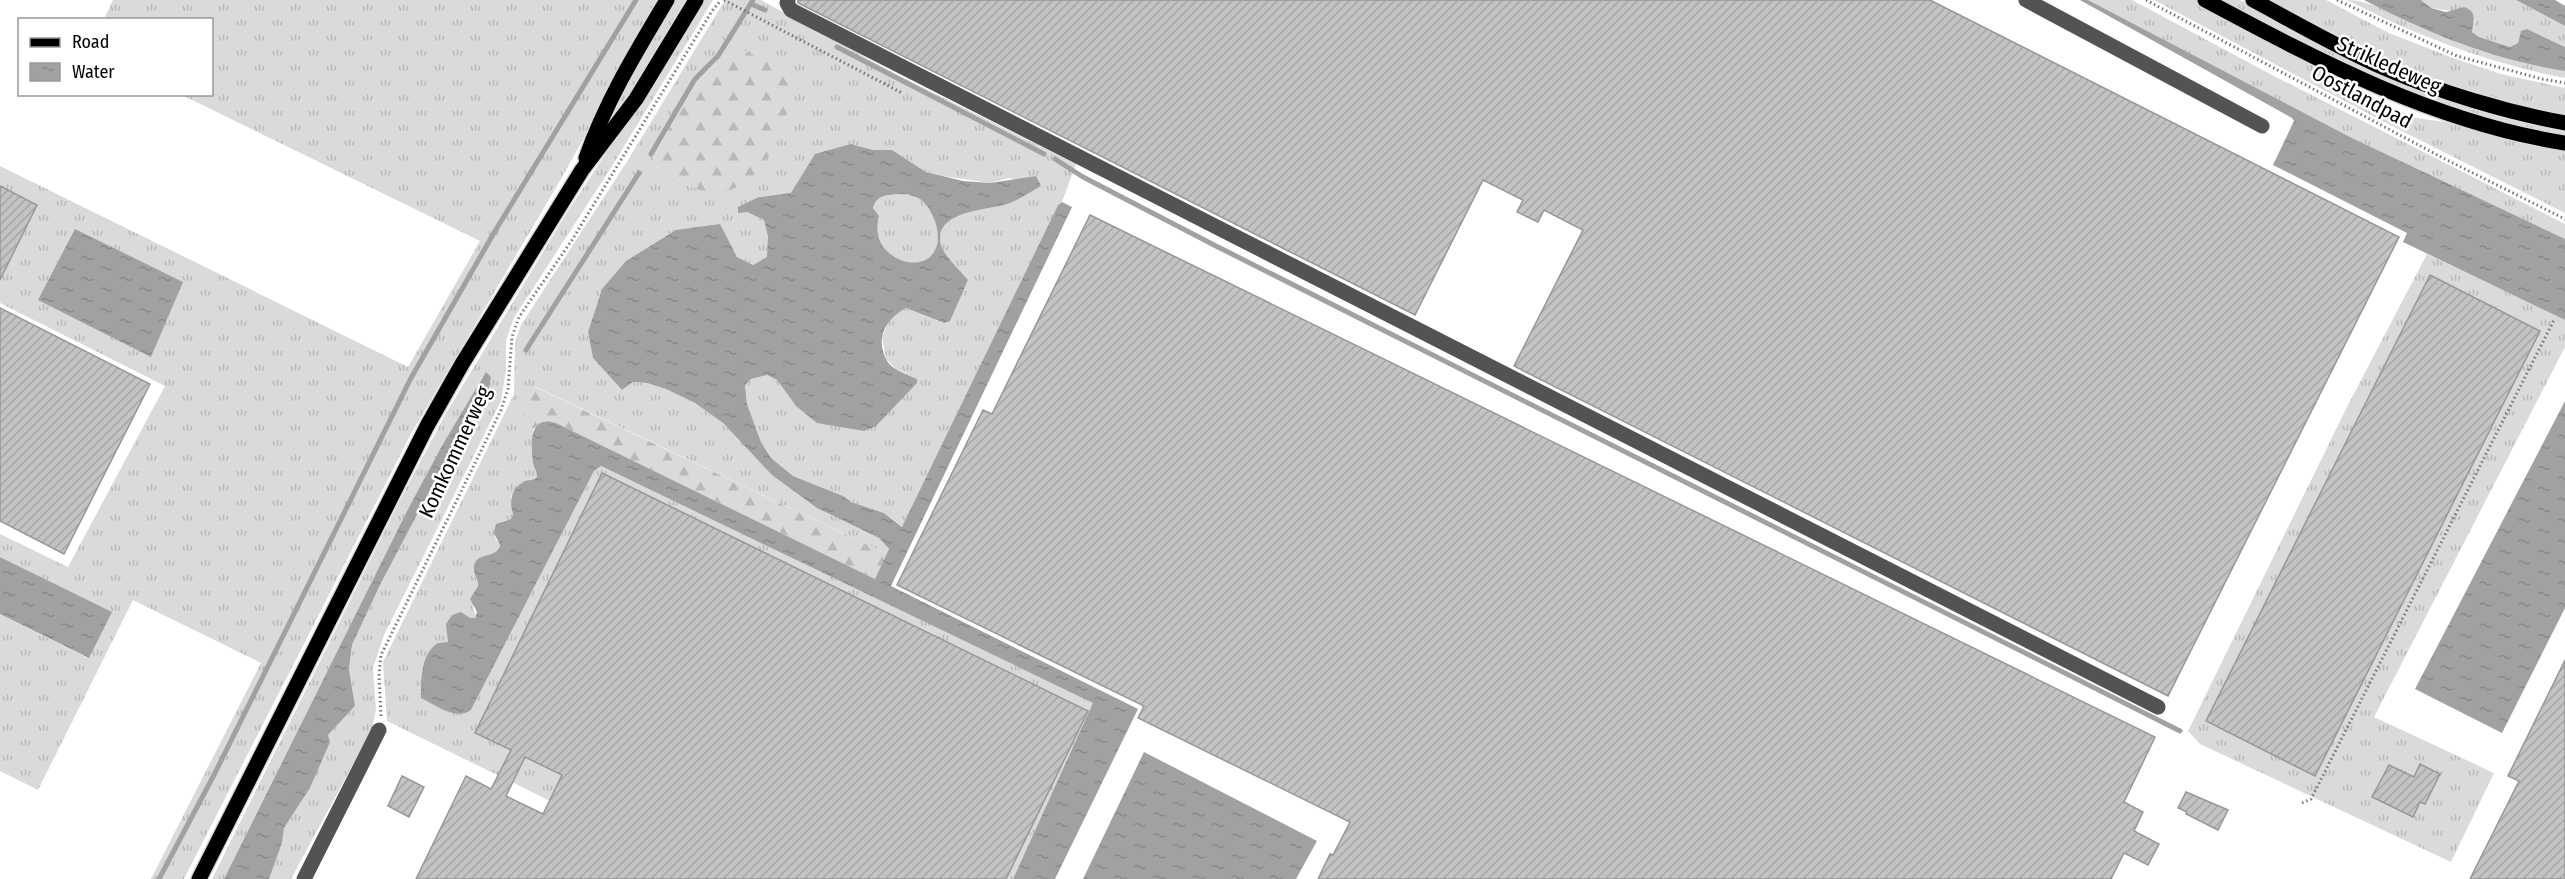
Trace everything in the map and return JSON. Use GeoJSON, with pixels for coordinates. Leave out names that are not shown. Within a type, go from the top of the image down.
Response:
{"type":"FeatureCollection","features":[{"type":"Feature","properties":{"kind":"main road","name":"Komkommerweg"},"geometry":{"type":"LineString","coordinates":[[582,170],[598,124],[618,82],[667,0]]}},
{"type":"Feature","properties":{"kind":"main road","name":"Komkommerweg"},"geometry":{"type":"LineString","coordinates":[[199,879],[427,426],[462,364],[582,170],[636,99],[696,0]]}},
{"type":"Feature","properties":{"kind":"main road","name":"Strikledeweg"},"geometry":{"type":"LineString","coordinates":[[2205,0],[2388,91],[2455,117],[2538,139],[2565,143]]}},
{"type":"Feature","properties":{"kind":"main road","name":"Strikledeweg"},"geometry":{"type":"LineString","coordinates":[[2253,0],[2384,68],[2463,95],[2539,118],[2565,123]]}},
{"type":"Feature","properties":{"kind":"street"},"geometry":{"type":"LineString","coordinates":[[788,0],[790,10],[2158,708]]}},
{"type":"Feature","properties":{"kind":"street"},"geometry":{"type":"LineString","coordinates":[[2026,0],[2262,126]]}},
{"type":"Feature","properties":{"kind":"street"},"geometry":{"type":"LineString","coordinates":[[304,879],[379,730]]}},
{"type":"Feature","properties":{"kind":"path","name":"Komkommerweg"},"geometry":{"type":"LineString","coordinates":[[379,730],[381,655],[501,410],[508,389],[512,337],[519,316],[572,240],[712,11],[723,0],[902,93]]}},
{"type":"Feature","properties":{"kind":"path","name":"Oostlandpad"},"geometry":{"type":"LineString","coordinates":[[2146,0],[2565,219]]}},
{"type":"Feature","properties":{"kind":"path"},"geometry":{"type":"LineString","coordinates":[[2337,0],[2457,56],[2565,83]]}},
{"type":"Feature","properties":{"kind":"path"},"geometry":{"type":"LineString","coordinates":[[2302,803],[2311,800],[2554,320]]}},
{"type":"Feature","properties":{"kind":"green space"},"geometry":{"type":"Polygon","coordinates":[[[113,0],[661,0],[561,179],[412,432],[184,879],[151,879],[261,663],[133,600],[38,790],[0,771],[0,614],[88,658],[111,612],[0,557],[0,534],[68,567],[165,386],[0,303],[0,166],[408,367],[480,241],[184,96],[213,96],[213,18],[104,18],[113,0]]]}},
{"type":"Feature","properties":{"kind":"green space"},"geometry":{"type":"Polygon","coordinates":[[[673,0],[691,0],[610,128],[605,122],[673,0]]]}},
{"type":"Feature","properties":{"kind":"green space"},"geometry":{"type":"Polygon","coordinates":[[[703,0],[713,0],[614,163],[514,318],[506,340],[506,370],[501,401],[384,635],[373,668],[376,710],[372,729],[291,879],[269,879],[282,843],[284,828],[310,788],[329,742],[328,735],[355,706],[349,669],[352,645],[380,585],[448,456],[468,430],[483,376],[407,511],[224,879],[212,879],[399,502],[445,415],[566,214],[636,108],[703,0]]]}},
{"type":"Feature","properties":{"kind":"green space"},"geometry":{"type":"Polygon","coordinates":[[[725,0],[761,0],[896,74],[1076,164],[1062,202],[1058,205],[903,527],[884,513],[851,502],[843,496],[793,476],[771,458],[761,442],[747,404],[745,385],[751,379],[767,375],[777,380],[796,406],[899,401],[917,383],[917,379],[896,369],[886,359],[882,337],[891,316],[906,308],[943,323],[968,281],[942,249],[940,237],[943,228],[960,215],[1003,205],[1041,186],[1009,178],[990,183],[943,176],[926,172],[892,150],[873,150],[851,144],[791,194],[759,197],[747,212],[764,220],[768,237],[768,257],[753,265],[737,257],[719,224],[602,289],[588,332],[593,358],[622,390],[633,382],[647,383],[695,403],[723,423],[773,475],[827,513],[879,538],[889,549],[887,554],[536,387],[523,417],[533,429],[533,464],[537,470],[537,477],[521,483],[511,496],[513,514],[511,519],[500,522],[495,538],[500,545],[494,555],[488,555],[475,574],[478,587],[475,590],[473,608],[476,616],[449,638],[448,643],[471,710],[594,471],[601,466],[1094,703],[1013,879],[709,879],[387,721],[383,662],[514,394],[515,342],[521,325],[628,160],[725,0]],[[729,43],[682,105],[651,164],[689,186],[729,43]]]}},
{"type":"Feature","properties":{"kind":"green space"},"geometry":{"type":"Polygon","coordinates":[[[2088,0],[2132,0],[2272,75],[2565,224],[2565,239],[2350,137],[2088,0]]]}},
{"type":"Feature","properties":{"kind":"green space"},"geometry":{"type":"Polygon","coordinates":[[[2154,0],[2197,0],[2293,51],[2365,96],[2416,118],[2467,125],[2565,151],[2565,213],[2390,125],[2154,0]]]}},
{"type":"Feature","properties":{"kind":"green space"},"geometry":{"type":"Polygon","coordinates":[[[2223,0],[2240,0],[2310,37],[2565,129],[2565,137],[2480,118],[2413,95],[2348,66],[2223,0]]]}},
{"type":"Feature","properties":{"kind":"green space"},"geometry":{"type":"Polygon","coordinates":[[[2265,0],[2326,0],[2389,33],[2453,58],[2501,74],[2565,88],[2565,117],[2442,85],[2385,61],[2265,0]]]}},
{"type":"Feature","properties":{"kind":"green space"},"geometry":{"type":"Polygon","coordinates":[[[2347,0],[2367,3],[2424,29],[2475,48],[2529,64],[2565,71],[2565,78],[2508,65],[2453,47],[2426,37],[2347,0]]]}},
{"type":"Feature","properties":{"kind":"green space"},"geometry":{"type":"Polygon","coordinates":[[[2421,0],[2516,0],[2565,26],[2565,47],[2527,29],[2520,35],[2518,43],[2510,47],[2479,37],[2472,32],[2475,20],[2452,11],[2431,8],[2421,0]]]}},
{"type":"Feature","properties":{"kind":"green space"},"geometry":{"type":"Polygon","coordinates":[[[729,43],[780,68],[789,83],[788,111],[776,144],[758,172],[735,188],[709,194],[689,186],[651,164],[682,105],[729,43]]]}},
{"type":"Feature","properties":{"kind":"green space"},"geometry":{"type":"Polygon","coordinates":[[[907,194],[925,203],[933,215],[937,230],[935,251],[931,257],[919,263],[898,259],[887,251],[878,235],[879,216],[873,208],[878,199],[882,197],[907,194]]]}},
{"type":"Feature","properties":{"kind":"green space"},"geometry":{"type":"Polygon","coordinates":[[[2427,254],[2565,320],[2565,347],[2374,717],[2494,773],[2451,862],[2200,744],[2188,731],[2347,407],[2427,254]]]}},
{"type":"Feature","properties":{"kind":"green space"},"geometry":{"type":"Polygon","coordinates":[[[535,387],[887,554],[875,579],[556,423],[542,422],[533,429],[522,417],[535,387]]]}},
{"type":"Feature","properties":{"kind":"water"},"geometry":{"type":"Polygon","coordinates":[[[2080,0],[2088,0],[2350,137],[2565,239],[2565,320],[2403,242],[2407,233],[2273,165],[2294,121],[2292,118],[2080,0]]]}},
{"type":"Feature","properties":{"kind":"water"},"geometry":{"type":"Polygon","coordinates":[[[2364,0],[2421,0],[2431,8],[2446,12],[2464,7],[2473,14],[2472,32],[2479,37],[2510,47],[2518,43],[2521,31],[2527,29],[2565,47],[2565,71],[2512,60],[2462,44],[2364,0]]]}},
{"type":"Feature","properties":{"kind":"water"},"geometry":{"type":"Polygon","coordinates":[[[2516,0],[2555,0],[2565,6],[2565,26],[2516,0]]]}},
{"type":"Feature","properties":{"kind":"water"},"geometry":{"type":"Polygon","coordinates":[[[851,144],[873,150],[892,150],[926,172],[963,181],[990,183],[1036,176],[1041,186],[1004,205],[960,215],[943,227],[940,236],[942,248],[968,280],[950,321],[944,323],[906,308],[888,323],[882,336],[886,359],[895,369],[917,379],[917,383],[876,426],[864,431],[817,423],[796,406],[777,380],[767,375],[751,379],[745,385],[747,404],[761,442],[771,458],[793,476],[843,496],[851,502],[884,513],[902,527],[1058,205],[1062,202],[1072,207],[891,586],[1138,709],[1055,879],[1013,879],[1093,703],[601,466],[594,471],[471,710],[459,714],[452,713],[421,698],[425,660],[432,647],[438,643],[448,642],[446,624],[452,615],[461,612],[470,618],[475,618],[477,612],[470,599],[478,586],[474,566],[479,558],[498,550],[500,545],[494,533],[496,524],[511,519],[513,514],[511,500],[516,488],[523,482],[537,477],[533,463],[533,433],[540,423],[547,421],[556,423],[875,579],[889,549],[879,538],[817,508],[772,475],[723,423],[695,403],[647,383],[633,382],[622,390],[593,358],[588,332],[602,289],[626,261],[676,230],[720,224],[737,257],[753,265],[767,257],[768,237],[764,220],[747,212],[738,213],[738,207],[759,197],[791,193],[815,154],[851,144]],[[907,194],[882,197],[878,199],[873,208],[879,216],[878,235],[887,251],[898,259],[919,262],[931,256],[935,250],[937,230],[933,215],[925,203],[907,194]]]}},
{"type":"Feature","properties":{"kind":"water"},"geometry":{"type":"Polygon","coordinates":[[[75,229],[183,282],[151,357],[38,300],[75,229]]]}},
{"type":"Feature","properties":{"kind":"water"},"geometry":{"type":"Polygon","coordinates":[[[486,372],[491,377],[488,392],[468,430],[448,456],[380,585],[352,645],[349,669],[355,706],[328,735],[330,742],[310,788],[284,828],[282,843],[269,879],[224,879],[407,511],[443,444],[486,372]]]}},
{"type":"Feature","properties":{"kind":"water"},"geometry":{"type":"Polygon","coordinates":[[[2565,401],[2565,608],[2502,733],[2415,689],[2565,401]]]}},
{"type":"Feature","properties":{"kind":"water"},"geometry":{"type":"Polygon","coordinates":[[[0,557],[112,612],[89,658],[0,614],[0,557]]]}},
{"type":"Feature","properties":{"kind":"water"},"geometry":{"type":"Polygon","coordinates":[[[1144,752],[1317,841],[1296,879],[1083,879],[1144,752]]]}},
{"type":"Feature","properties":{"kind":"building"},"geometry":{"type":"Polygon","coordinates":[[[798,0],[1930,0],[2399,237],[2168,696],[1514,366],[1583,230],[1544,210],[1538,222],[1517,212],[1523,200],[1483,180],[1415,315],[798,3],[798,0]]]}},
{"type":"Feature","properties":{"kind":"building"},"geometry":{"type":"Polygon","coordinates":[[[0,186],[37,205],[0,280],[0,186]]]}},
{"type":"Feature","properties":{"kind":"building"},"geometry":{"type":"Polygon","coordinates":[[[1090,215],[2155,737],[2124,802],[2143,812],[2134,831],[2159,844],[2148,865],[2124,853],[2111,879],[1318,879],[1350,822],[1138,718],[1144,706],[897,585],[983,410],[992,414],[1090,215]]]}},
{"type":"Feature","properties":{"kind":"building"},"geometry":{"type":"Polygon","coordinates":[[[2430,275],[2540,331],[2315,776],[2206,721],[2430,275]]]}},
{"type":"Feature","properties":{"kind":"building"},"geometry":{"type":"Polygon","coordinates":[[[0,308],[150,384],[64,554],[0,521],[0,308]]]}},
{"type":"Feature","properties":{"kind":"building"},"geometry":{"type":"Polygon","coordinates":[[[602,473],[1088,711],[1006,879],[416,879],[466,776],[491,789],[511,750],[475,733],[602,473]],[[525,757],[506,796],[543,814],[562,775],[525,757]]]}},
{"type":"Feature","properties":{"kind":"building"},"geometry":{"type":"Polygon","coordinates":[[[2565,660],[2565,879],[2470,879],[2519,781],[2508,776],[2565,660]]]}},
{"type":"Feature","properties":{"kind":"building"},"geometry":{"type":"Polygon","coordinates":[[[2420,764],[2440,774],[2425,804],[2420,802],[2413,817],[2372,797],[2389,765],[2414,777],[2420,764]]]}},
{"type":"Feature","properties":{"kind":"building"},"geometry":{"type":"Polygon","coordinates":[[[402,776],[424,787],[409,817],[388,806],[402,776]]]}},
{"type":"Feature","properties":{"kind":"building"},"geometry":{"type":"Polygon","coordinates":[[[2186,792],[2228,810],[2218,830],[2178,808],[2186,792]]]}},
{"type":"Feature","properties":{"kind":"waterway"},"geometry":{"type":"LineString","coordinates":[[159,879],[215,773],[411,378],[495,231],[636,0]]}},
{"type":"Feature","properties":{"kind":"waterway"},"geometry":{"type":"LineString","coordinates":[[651,154],[695,79],[718,56],[753,0]]}},
{"type":"Feature","properties":{"kind":"waterway"},"geometry":{"type":"LineString","coordinates":[[751,4],[765,10]]}},
{"type":"Feature","properties":{"kind":"waterway"},"geometry":{"type":"LineString","coordinates":[[837,47],[1044,154]]}},
{"type":"Feature","properties":{"kind":"waterway"},"geometry":{"type":"LineString","coordinates":[[1055,159],[1083,177],[1216,246],[2180,731]]}},
{"type":"Feature","properties":{"kind":"waterway"},"geometry":{"type":"LineString","coordinates":[[526,350],[639,173]]}}]}
